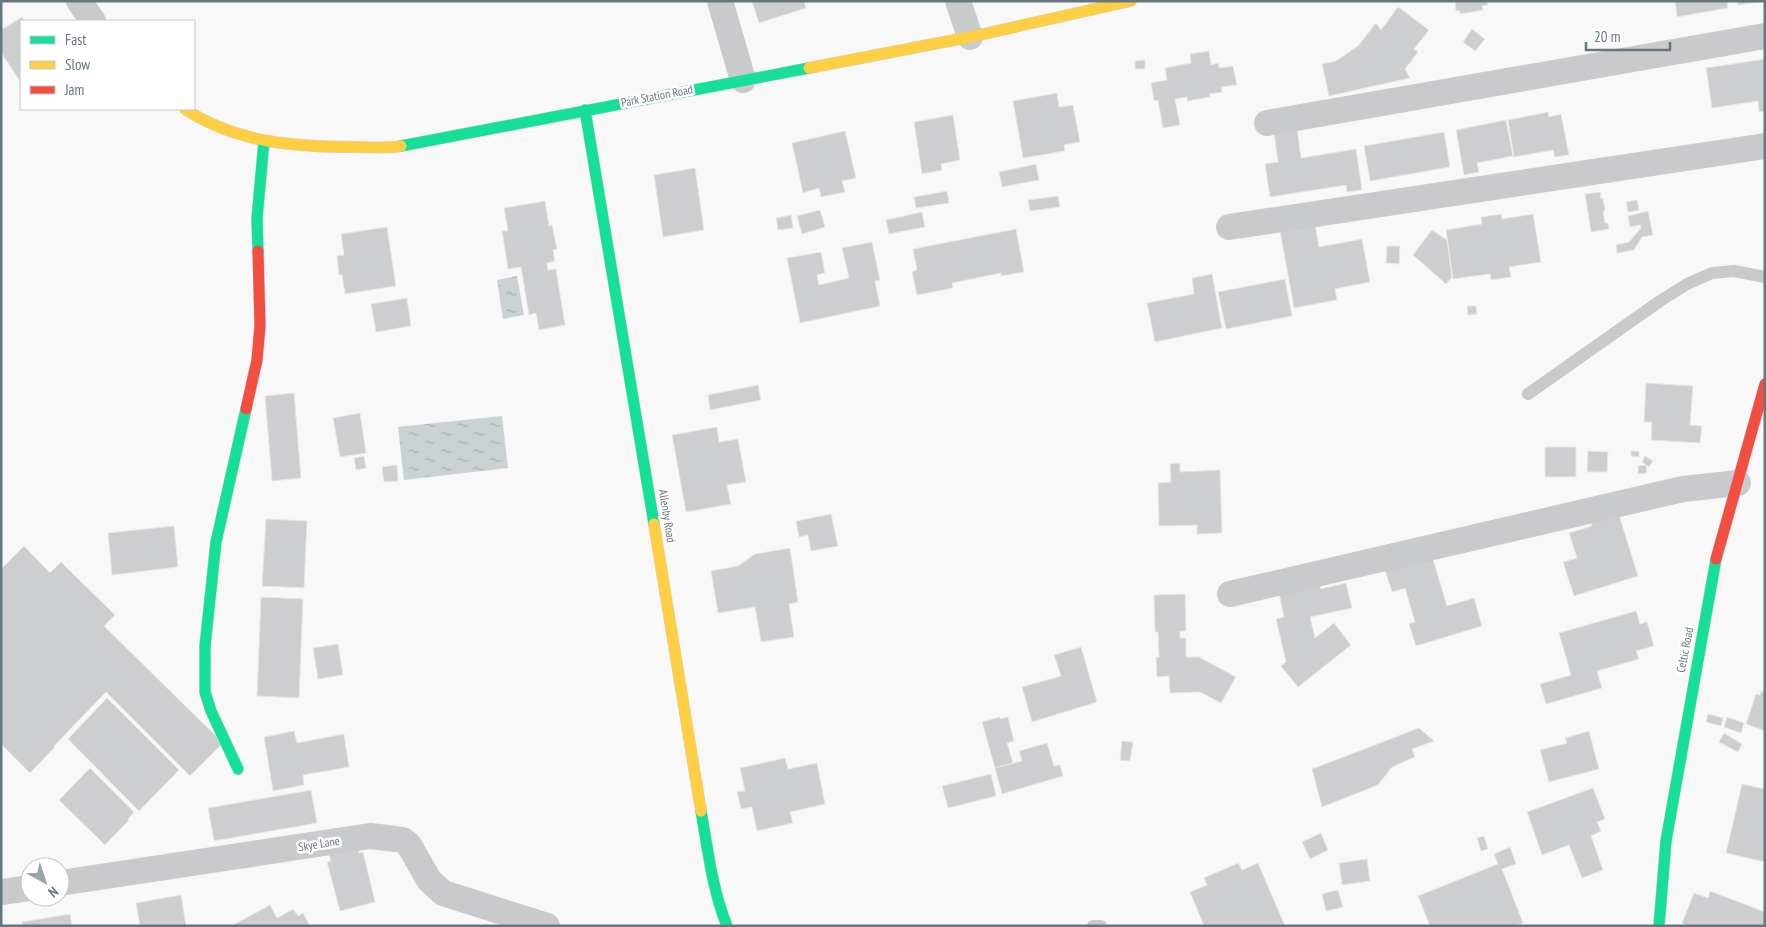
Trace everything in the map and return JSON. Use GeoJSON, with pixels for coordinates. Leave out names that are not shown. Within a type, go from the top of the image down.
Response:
{"type":"FeatureCollection","features":[{"type":"Feature","properties":{"kind":"street"},"geometry":{"type":"LineString","coordinates":[[79,1],[93,20]]}},
{"type":"Feature","properties":{"kind":"street"},"geometry":{"type":"LineString","coordinates":[[720,1],[743,80]]}},
{"type":"Feature","properties":{"kind":"street"},"geometry":{"type":"LineString","coordinates":[[958,1],[970,37]]}},
{"type":"Feature","properties":{"kind":"street","name":"Park Station Road"},"geometry":{"type":"LineString","coordinates":[[186,110],[245,137],[264,141],[319,147],[397,147],[970,37],[1131,1]]}},
{"type":"Feature","properties":{"kind":"street"},"geometry":{"type":"LineString","coordinates":[[1267,123],[1765,36]]}},
{"type":"Feature","properties":{"kind":"street","name":"Allenby Road"},"geometry":{"type":"LineString","coordinates":[[585,110],[713,881],[719,906],[727,926]]}},
{"type":"Feature","properties":{"kind":"street"},"geometry":{"type":"LineString","coordinates":[[238,769],[211,711],[205,692],[205,646],[216,542],[257,360],[260,296],[256,243],[264,141]]}},
{"type":"Feature","properties":{"kind":"street"},"geometry":{"type":"LineString","coordinates":[[1229,227],[1765,146]]}},
{"type":"Feature","properties":{"kind":"street","name":"Celtic Road"},"geometry":{"type":"LineString","coordinates":[[1660,926],[1666,841],[1715,563],[1765,384]]}},
{"type":"Feature","properties":{"kind":"street"},"geometry":{"type":"LineString","coordinates":[[1230,594],[1682,489],[1738,483]]}},
{"type":"Feature","properties":{"kind":"street","name":"Skye Lane"},"geometry":{"type":"LineString","coordinates":[[70,881],[380,836],[403,840],[409,845],[429,880],[443,893],[548,926]]}},
{"type":"Feature","properties":{"kind":"street"},"geometry":{"type":"LineString","coordinates":[[1,892],[20,889]]}},
{"type":"Feature","properties":{"kind":"lane"},"geometry":{"type":"LineString","coordinates":[[1528,394],[1687,284],[1712,273],[1734,271],[1765,277]]}},
{"type":"Feature","properties":{"kind":"lane"},"geometry":{"type":"LineString","coordinates":[[1093,926],[1097,924],[1101,926]]}},
{"type":"Feature","properties":{"kind":"water"},"geometry":{"type":"Polygon","coordinates":[[[517,276],[524,315],[503,319],[497,280],[517,276]]]}},
{"type":"Feature","properties":{"kind":"water"},"geometry":{"type":"Polygon","coordinates":[[[502,416],[508,468],[404,480],[398,427],[502,416]]]}},
{"type":"Feature","properties":{"kind":"building"},"geometry":{"type":"Polygon","coordinates":[[[752,1],[804,1],[806,8],[759,23],[752,1]]]}},
{"type":"Feature","properties":{"kind":"building"},"geometry":{"type":"Polygon","coordinates":[[[1455,1],[1487,1],[1488,5],[1482,6],[1483,10],[1460,14],[1460,11],[1456,11],[1455,1]]]}},
{"type":"Feature","properties":{"kind":"building"},"geometry":{"type":"Polygon","coordinates":[[[1675,1],[1727,1],[1728,8],[1677,17],[1675,1]]]}},
{"type":"Feature","properties":{"kind":"building"},"geometry":{"type":"Polygon","coordinates":[[[1738,1],[1765,1],[1738,5],[1738,1]]]}},
{"type":"Feature","properties":{"kind":"building"},"geometry":{"type":"Polygon","coordinates":[[[1398,7],[1429,30],[1414,49],[1418,52],[1405,69],[1410,78],[1329,96],[1322,64],[1336,61],[1358,46],[1376,23],[1381,30],[1398,7]]]}},
{"type":"Feature","properties":{"kind":"building"},"geometry":{"type":"Polygon","coordinates":[[[22,17],[24,20],[20,20],[20,81],[1,52],[1,30],[22,17]]]}},
{"type":"Feature","properties":{"kind":"building"},"geometry":{"type":"Polygon","coordinates":[[[1472,29],[1485,39],[1475,51],[1463,42],[1472,29]]]}},
{"type":"Feature","properties":{"kind":"building"},"geometry":{"type":"Polygon","coordinates":[[[1209,51],[1211,65],[1218,63],[1219,68],[1233,66],[1237,85],[1221,87],[1222,92],[1210,94],[1210,97],[1187,101],[1187,97],[1175,99],[1180,125],[1163,128],[1158,100],[1154,101],[1151,83],[1167,80],[1165,68],[1191,63],[1190,54],[1209,51]]]}},
{"type":"Feature","properties":{"kind":"building"},"geometry":{"type":"Polygon","coordinates":[[[1765,59],[1765,111],[1759,112],[1758,101],[1712,108],[1706,68],[1765,59]]]}},
{"type":"Feature","properties":{"kind":"building"},"geometry":{"type":"Polygon","coordinates":[[[1145,60],[1145,69],[1135,69],[1135,61],[1145,60]]]}},
{"type":"Feature","properties":{"kind":"building"},"geometry":{"type":"Polygon","coordinates":[[[1057,93],[1059,107],[1073,105],[1080,142],[1064,145],[1065,151],[1023,158],[1013,101],[1057,93]]]}},
{"type":"Feature","properties":{"kind":"building"},"geometry":{"type":"Polygon","coordinates":[[[1548,112],[1549,117],[1561,114],[1569,155],[1555,157],[1553,150],[1514,157],[1508,120],[1548,112]]]}},
{"type":"Feature","properties":{"kind":"building"},"geometry":{"type":"Polygon","coordinates":[[[953,115],[960,160],[941,164],[942,170],[922,174],[914,122],[953,115]]]}},
{"type":"Feature","properties":{"kind":"building"},"geometry":{"type":"Polygon","coordinates":[[[1506,120],[1513,156],[1477,163],[1479,172],[1464,175],[1456,130],[1506,120]]]}},
{"type":"Feature","properties":{"kind":"building"},"geometry":{"type":"Polygon","coordinates":[[[1297,128],[1301,158],[1356,149],[1362,190],[1347,192],[1346,185],[1270,197],[1265,164],[1278,162],[1274,132],[1297,128]]]}},
{"type":"Feature","properties":{"kind":"building"},"geometry":{"type":"Polygon","coordinates":[[[845,131],[856,178],[842,181],[845,192],[821,197],[819,188],[803,193],[792,143],[845,131]]]}},
{"type":"Feature","properties":{"kind":"building"},"geometry":{"type":"Polygon","coordinates":[[[1444,132],[1450,167],[1370,181],[1364,146],[1444,132]]]}},
{"type":"Feature","properties":{"kind":"building"},"geometry":{"type":"Polygon","coordinates":[[[1036,164],[1039,180],[1002,187],[999,172],[1036,164]]]}},
{"type":"Feature","properties":{"kind":"building"},"geometry":{"type":"Polygon","coordinates":[[[695,168],[704,230],[663,237],[654,175],[695,168]]]}},
{"type":"Feature","properties":{"kind":"building"},"geometry":{"type":"Polygon","coordinates":[[[947,191],[949,203],[916,208],[914,197],[947,191]]]}},
{"type":"Feature","properties":{"kind":"building"},"geometry":{"type":"Polygon","coordinates":[[[1600,192],[1605,210],[1603,211],[1605,223],[1608,223],[1609,229],[1591,232],[1585,194],[1600,192]]]}},
{"type":"Feature","properties":{"kind":"building"},"geometry":{"type":"Polygon","coordinates":[[[1058,196],[1060,207],[1030,211],[1028,200],[1058,196]]]}},
{"type":"Feature","properties":{"kind":"building"},"geometry":{"type":"Polygon","coordinates":[[[1637,200],[1639,210],[1628,212],[1626,202],[1637,200]]]}},
{"type":"Feature","properties":{"kind":"building"},"geometry":{"type":"Polygon","coordinates":[[[545,201],[549,226],[552,225],[557,249],[553,250],[555,261],[547,263],[548,270],[556,269],[565,325],[539,330],[536,313],[529,315],[521,267],[508,269],[502,231],[508,231],[504,208],[545,201]]]}},
{"type":"Feature","properties":{"kind":"building"},"geometry":{"type":"Polygon","coordinates":[[[820,210],[825,227],[802,234],[797,216],[820,210]]]}},
{"type":"Feature","properties":{"kind":"building"},"geometry":{"type":"Polygon","coordinates":[[[1648,211],[1653,235],[1642,237],[1634,250],[1617,253],[1616,245],[1629,242],[1641,228],[1640,225],[1630,227],[1628,216],[1648,211]]]}},
{"type":"Feature","properties":{"kind":"building"},"geometry":{"type":"Polygon","coordinates":[[[922,212],[925,227],[889,234],[886,220],[922,212]]]}},
{"type":"Feature","properties":{"kind":"building"},"geometry":{"type":"Polygon","coordinates":[[[1501,214],[1502,219],[1533,214],[1541,262],[1509,267],[1511,277],[1491,280],[1490,274],[1453,279],[1446,230],[1482,224],[1481,217],[1501,214]]]}},
{"type":"Feature","properties":{"kind":"building"},"geometry":{"type":"Polygon","coordinates":[[[791,215],[793,228],[778,230],[776,218],[791,215]]]}},
{"type":"Feature","properties":{"kind":"building"},"geometry":{"type":"Polygon","coordinates":[[[1315,224],[1319,247],[1362,239],[1370,282],[1335,289],[1337,300],[1294,308],[1280,231],[1315,224]]]}},
{"type":"Feature","properties":{"kind":"building"},"geometry":{"type":"Polygon","coordinates":[[[387,227],[396,286],[345,294],[342,275],[339,275],[337,256],[344,255],[341,234],[387,227]]]}},
{"type":"Feature","properties":{"kind":"building"},"geometry":{"type":"Polygon","coordinates":[[[1016,229],[1024,272],[1001,276],[1001,273],[952,283],[953,288],[917,295],[912,272],[917,270],[913,249],[1016,229]]]}},
{"type":"Feature","properties":{"kind":"building"},"geometry":{"type":"Polygon","coordinates":[[[1432,230],[1447,240],[1452,277],[1446,284],[1413,255],[1432,230]]]}},
{"type":"Feature","properties":{"kind":"building"},"geometry":{"type":"Polygon","coordinates":[[[872,242],[880,280],[875,281],[880,306],[800,323],[787,258],[821,252],[825,273],[817,275],[819,285],[849,278],[842,248],[872,242]]]}},
{"type":"Feature","properties":{"kind":"building"},"geometry":{"type":"Polygon","coordinates":[[[1387,246],[1400,246],[1399,264],[1386,263],[1387,246]]]}},
{"type":"Feature","properties":{"kind":"building"},"geometry":{"type":"Polygon","coordinates":[[[1212,274],[1222,328],[1155,342],[1147,303],[1194,294],[1192,278],[1212,274]]]}},
{"type":"Feature","properties":{"kind":"building"},"geometry":{"type":"Polygon","coordinates":[[[1285,279],[1292,316],[1226,329],[1218,292],[1285,279]]]}},
{"type":"Feature","properties":{"kind":"building"},"geometry":{"type":"Polygon","coordinates":[[[407,298],[411,326],[376,332],[371,304],[407,298]]]}},
{"type":"Feature","properties":{"kind":"building"},"geometry":{"type":"Polygon","coordinates":[[[1467,306],[1476,306],[1477,314],[1468,315],[1467,306]]]}},
{"type":"Feature","properties":{"kind":"building"},"geometry":{"type":"Polygon","coordinates":[[[1646,383],[1693,386],[1690,425],[1702,426],[1700,443],[1651,440],[1652,422],[1644,422],[1646,383]]]}},
{"type":"Feature","properties":{"kind":"building"},"geometry":{"type":"Polygon","coordinates":[[[758,385],[761,400],[710,410],[708,395],[758,385]]]}},
{"type":"Feature","properties":{"kind":"building"},"geometry":{"type":"Polygon","coordinates":[[[294,393],[301,478],[272,481],[265,396],[294,393]]]}},
{"type":"Feature","properties":{"kind":"building"},"geometry":{"type":"Polygon","coordinates":[[[360,413],[366,453],[340,457],[333,418],[360,413]]]}},
{"type":"Feature","properties":{"kind":"building"},"geometry":{"type":"Polygon","coordinates":[[[717,427],[719,442],[738,439],[746,482],[727,485],[731,504],[686,512],[672,435],[717,427]]]}},
{"type":"Feature","properties":{"kind":"building"},"geometry":{"type":"Polygon","coordinates":[[[1545,447],[1576,447],[1576,477],[1545,477],[1545,447]]]}},
{"type":"Feature","properties":{"kind":"building"},"geometry":{"type":"Polygon","coordinates":[[[1588,451],[1608,452],[1607,472],[1587,472],[1588,451]]]}},
{"type":"Feature","properties":{"kind":"building"},"geometry":{"type":"Polygon","coordinates":[[[1631,451],[1639,451],[1639,457],[1631,456],[1631,451]]]}},
{"type":"Feature","properties":{"kind":"building"},"geometry":{"type":"Polygon","coordinates":[[[364,456],[366,468],[356,470],[354,458],[364,456]]]}},
{"type":"Feature","properties":{"kind":"building"},"geometry":{"type":"Polygon","coordinates":[[[1645,456],[1653,461],[1649,467],[1642,462],[1645,456]]]}},
{"type":"Feature","properties":{"kind":"building"},"geometry":{"type":"Polygon","coordinates":[[[1180,463],[1180,472],[1220,470],[1222,533],[1197,534],[1197,525],[1159,526],[1158,483],[1171,482],[1170,464],[1180,463]]]}},
{"type":"Feature","properties":{"kind":"building"},"geometry":{"type":"Polygon","coordinates":[[[397,465],[398,481],[384,482],[382,467],[397,465]]]}},
{"type":"Feature","properties":{"kind":"building"},"geometry":{"type":"Polygon","coordinates":[[[1646,465],[1647,473],[1638,474],[1638,466],[1646,465]]]}},
{"type":"Feature","properties":{"kind":"building"},"geometry":{"type":"Polygon","coordinates":[[[831,514],[838,546],[811,551],[808,535],[799,537],[796,521],[831,514]]]}},
{"type":"Feature","properties":{"kind":"building"},"geometry":{"type":"Polygon","coordinates":[[[1619,515],[1638,576],[1574,596],[1563,562],[1577,558],[1569,533],[1592,526],[1591,523],[1619,515]]]}},
{"type":"Feature","properties":{"kind":"building"},"geometry":{"type":"Polygon","coordinates":[[[266,519],[307,521],[304,588],[262,586],[266,519]]]}},
{"type":"Feature","properties":{"kind":"building"},"geometry":{"type":"Polygon","coordinates":[[[174,526],[178,567],[112,575],[108,533],[174,526]]]}},
{"type":"Feature","properties":{"kind":"building"},"geometry":{"type":"Polygon","coordinates":[[[24,546],[50,573],[61,562],[115,615],[104,626],[223,743],[190,776],[106,692],[30,773],[1,744],[1,569],[24,546]]]}},
{"type":"Feature","properties":{"kind":"building"},"geometry":{"type":"Polygon","coordinates":[[[790,548],[798,602],[789,604],[794,637],[761,642],[755,607],[718,613],[711,571],[738,566],[755,554],[790,548]]]}},
{"type":"Feature","properties":{"kind":"building"},"geometry":{"type":"Polygon","coordinates":[[[1432,556],[1447,606],[1474,598],[1482,626],[1416,646],[1409,624],[1415,622],[1405,588],[1392,592],[1383,564],[1432,556]]]}},
{"type":"Feature","properties":{"kind":"building"},"geometry":{"type":"Polygon","coordinates":[[[1319,583],[1321,589],[1346,583],[1352,608],[1310,617],[1315,638],[1334,623],[1351,645],[1298,687],[1281,666],[1286,662],[1276,619],[1284,617],[1279,593],[1319,583]]]}},
{"type":"Feature","properties":{"kind":"building"},"geometry":{"type":"Polygon","coordinates":[[[1185,594],[1186,631],[1180,631],[1180,638],[1186,638],[1186,657],[1199,657],[1236,677],[1221,703],[1200,692],[1170,693],[1169,676],[1157,677],[1156,657],[1159,657],[1158,632],[1155,632],[1154,595],[1185,594]]]}},
{"type":"Feature","properties":{"kind":"building"},"geometry":{"type":"Polygon","coordinates":[[[261,597],[303,599],[299,698],[257,696],[261,597]]]}},
{"type":"Feature","properties":{"kind":"building"},"geometry":{"type":"Polygon","coordinates":[[[1636,611],[1640,624],[1647,622],[1654,646],[1636,651],[1639,659],[1597,671],[1602,688],[1546,704],[1540,684],[1571,675],[1559,633],[1636,611]]]}},
{"type":"Feature","properties":{"kind":"building"},"geometry":{"type":"Polygon","coordinates":[[[338,644],[343,675],[318,679],[313,648],[338,644]]]}},
{"type":"Feature","properties":{"kind":"building"},"geometry":{"type":"Polygon","coordinates":[[[1081,647],[1097,702],[1032,722],[1022,687],[1061,676],[1054,655],[1081,647]]]}},
{"type":"Feature","properties":{"kind":"building"},"geometry":{"type":"Polygon","coordinates":[[[1761,691],[1765,693],[1765,731],[1746,724],[1756,694],[1760,695],[1761,691]]]}},
{"type":"Feature","properties":{"kind":"building"},"geometry":{"type":"Polygon","coordinates":[[[107,698],[179,770],[139,811],[68,739],[107,698]]]}},
{"type":"Feature","properties":{"kind":"building"},"geometry":{"type":"Polygon","coordinates":[[[1708,714],[1723,718],[1721,726],[1706,722],[1708,714]]]}},
{"type":"Feature","properties":{"kind":"building"},"geometry":{"type":"Polygon","coordinates":[[[1000,717],[1000,719],[1008,717],[1014,741],[1007,743],[1013,763],[995,768],[982,722],[1000,717]]]}},
{"type":"Feature","properties":{"kind":"building"},"geometry":{"type":"Polygon","coordinates":[[[1727,717],[1744,723],[1741,733],[1724,727],[1727,717]]]}},
{"type":"Feature","properties":{"kind":"building"},"geometry":{"type":"Polygon","coordinates":[[[1419,728],[1434,741],[1412,749],[1415,757],[1392,767],[1378,785],[1322,807],[1312,769],[1419,728]]]}},
{"type":"Feature","properties":{"kind":"building"},"geometry":{"type":"Polygon","coordinates":[[[294,731],[297,743],[344,734],[349,767],[303,775],[304,785],[273,791],[264,737],[294,731]]]}},
{"type":"Feature","properties":{"kind":"building"},"geometry":{"type":"Polygon","coordinates":[[[1589,731],[1599,769],[1549,782],[1540,750],[1567,743],[1565,738],[1589,731]]]}},
{"type":"Feature","properties":{"kind":"building"},"geometry":{"type":"Polygon","coordinates":[[[1724,733],[1742,744],[1738,752],[1719,742],[1724,733]]]}},
{"type":"Feature","properties":{"kind":"building"},"geometry":{"type":"Polygon","coordinates":[[[1122,741],[1133,742],[1130,761],[1120,760],[1122,741]]]}},
{"type":"Feature","properties":{"kind":"building"},"geometry":{"type":"Polygon","coordinates":[[[1047,743],[1054,766],[1060,765],[1063,776],[1002,794],[995,768],[1022,761],[1019,751],[1047,743]]]}},
{"type":"Feature","properties":{"kind":"building"},"geometry":{"type":"Polygon","coordinates":[[[785,758],[788,769],[817,763],[825,804],[790,812],[793,823],[757,831],[752,807],[741,809],[737,792],[745,791],[740,768],[785,758]]]}},
{"type":"Feature","properties":{"kind":"building"},"geometry":{"type":"Polygon","coordinates":[[[90,768],[134,812],[129,820],[105,845],[59,800],[90,768]]]}},
{"type":"Feature","properties":{"kind":"building"},"geometry":{"type":"Polygon","coordinates":[[[991,774],[996,796],[948,808],[942,786],[991,774]]]}},
{"type":"Feature","properties":{"kind":"building"},"geometry":{"type":"Polygon","coordinates":[[[1742,784],[1765,789],[1765,862],[1726,853],[1742,784]]]}},
{"type":"Feature","properties":{"kind":"building"},"geometry":{"type":"Polygon","coordinates":[[[1593,788],[1605,819],[1597,822],[1601,831],[1591,836],[1603,870],[1582,878],[1569,845],[1542,855],[1527,812],[1593,788]]]}},
{"type":"Feature","properties":{"kind":"building"},"geometry":{"type":"Polygon","coordinates":[[[311,790],[317,823],[214,841],[208,808],[311,790]]]}},
{"type":"Feature","properties":{"kind":"building"},"geometry":{"type":"Polygon","coordinates":[[[1321,833],[1328,850],[1310,859],[1302,842],[1321,833]]]}},
{"type":"Feature","properties":{"kind":"building"},"geometry":{"type":"Polygon","coordinates":[[[1484,836],[1488,849],[1481,851],[1477,838],[1484,836]]]}},
{"type":"Feature","properties":{"kind":"building"},"geometry":{"type":"Polygon","coordinates":[[[357,842],[359,853],[363,852],[375,902],[340,911],[327,862],[331,861],[328,850],[357,842]]]}},
{"type":"Feature","properties":{"kind":"building"},"geometry":{"type":"Polygon","coordinates":[[[1510,847],[1516,864],[1502,869],[1523,923],[1515,926],[1430,926],[1418,896],[1498,864],[1494,854],[1510,847]]]}},
{"type":"Feature","properties":{"kind":"building"},"geometry":{"type":"Polygon","coordinates":[[[1367,859],[1370,881],[1342,885],[1339,863],[1367,859]]]}},
{"type":"Feature","properties":{"kind":"building"},"geometry":{"type":"Polygon","coordinates":[[[1238,863],[1242,870],[1258,863],[1285,926],[1204,926],[1190,892],[1207,885],[1204,878],[1238,863]]]}},
{"type":"Feature","properties":{"kind":"building"},"geometry":{"type":"Polygon","coordinates":[[[1338,890],[1343,907],[1326,911],[1322,894],[1338,890]]]}},
{"type":"Feature","properties":{"kind":"building"},"geometry":{"type":"Polygon","coordinates":[[[1710,891],[1765,912],[1765,926],[1688,926],[1682,923],[1694,893],[1708,898],[1710,891]]]}},
{"type":"Feature","properties":{"kind":"building"},"geometry":{"type":"Polygon","coordinates":[[[181,895],[186,926],[140,926],[136,903],[181,895]]]}},
{"type":"Feature","properties":{"kind":"building"},"geometry":{"type":"Polygon","coordinates":[[[270,905],[277,918],[293,909],[298,916],[303,913],[310,926],[236,926],[235,924],[270,905]]]}},
{"type":"Feature","properties":{"kind":"building"},"geometry":{"type":"Polygon","coordinates":[[[70,914],[72,926],[22,926],[22,922],[70,914]]]}},
{"type":"Feature","properties":{"kind":"traffic: fast"},"geometry":{"type":"LineString","coordinates":[[401,146],[809,68]]}},
{"type":"Feature","properties":{"kind":"traffic: fast"},"geometry":{"type":"LineString","coordinates":[[585,110],[654,524]]}},
{"type":"Feature","properties":{"kind":"traffic: fast"},"geometry":{"type":"LineString","coordinates":[[258,251],[257,218],[264,141]]}},
{"type":"Feature","properties":{"kind":"traffic: fast"},"geometry":{"type":"LineString","coordinates":[[238,769],[211,711],[205,692],[205,646],[216,542],[246,409]]}},
{"type":"Feature","properties":{"kind":"traffic: fast"},"geometry":{"type":"LineString","coordinates":[[1659,926],[1666,841],[1716,559]]}},
{"type":"Feature","properties":{"kind":"traffic: fast"},"geometry":{"type":"LineString","coordinates":[[701,811],[714,884],[727,926]]}},
{"type":"Feature","properties":{"kind":"traffic: slow"},"geometry":{"type":"LineString","coordinates":[[809,68],[970,37],[1131,1]]}},
{"type":"Feature","properties":{"kind":"traffic: slow"},"geometry":{"type":"LineString","coordinates":[[187,110],[225,129],[267,141],[333,147],[384,148],[401,146]]}},
{"type":"Feature","properties":{"kind":"traffic: slow"},"geometry":{"type":"LineString","coordinates":[[654,524],[701,811]]}},
{"type":"Feature","properties":{"kind":"traffic: jam"},"geometry":{"type":"LineString","coordinates":[[246,409],[257,360],[260,326],[258,251]]}},
{"type":"Feature","properties":{"kind":"traffic: jam"},"geometry":{"type":"LineString","coordinates":[[1716,559],[1765,384]]}}]}
